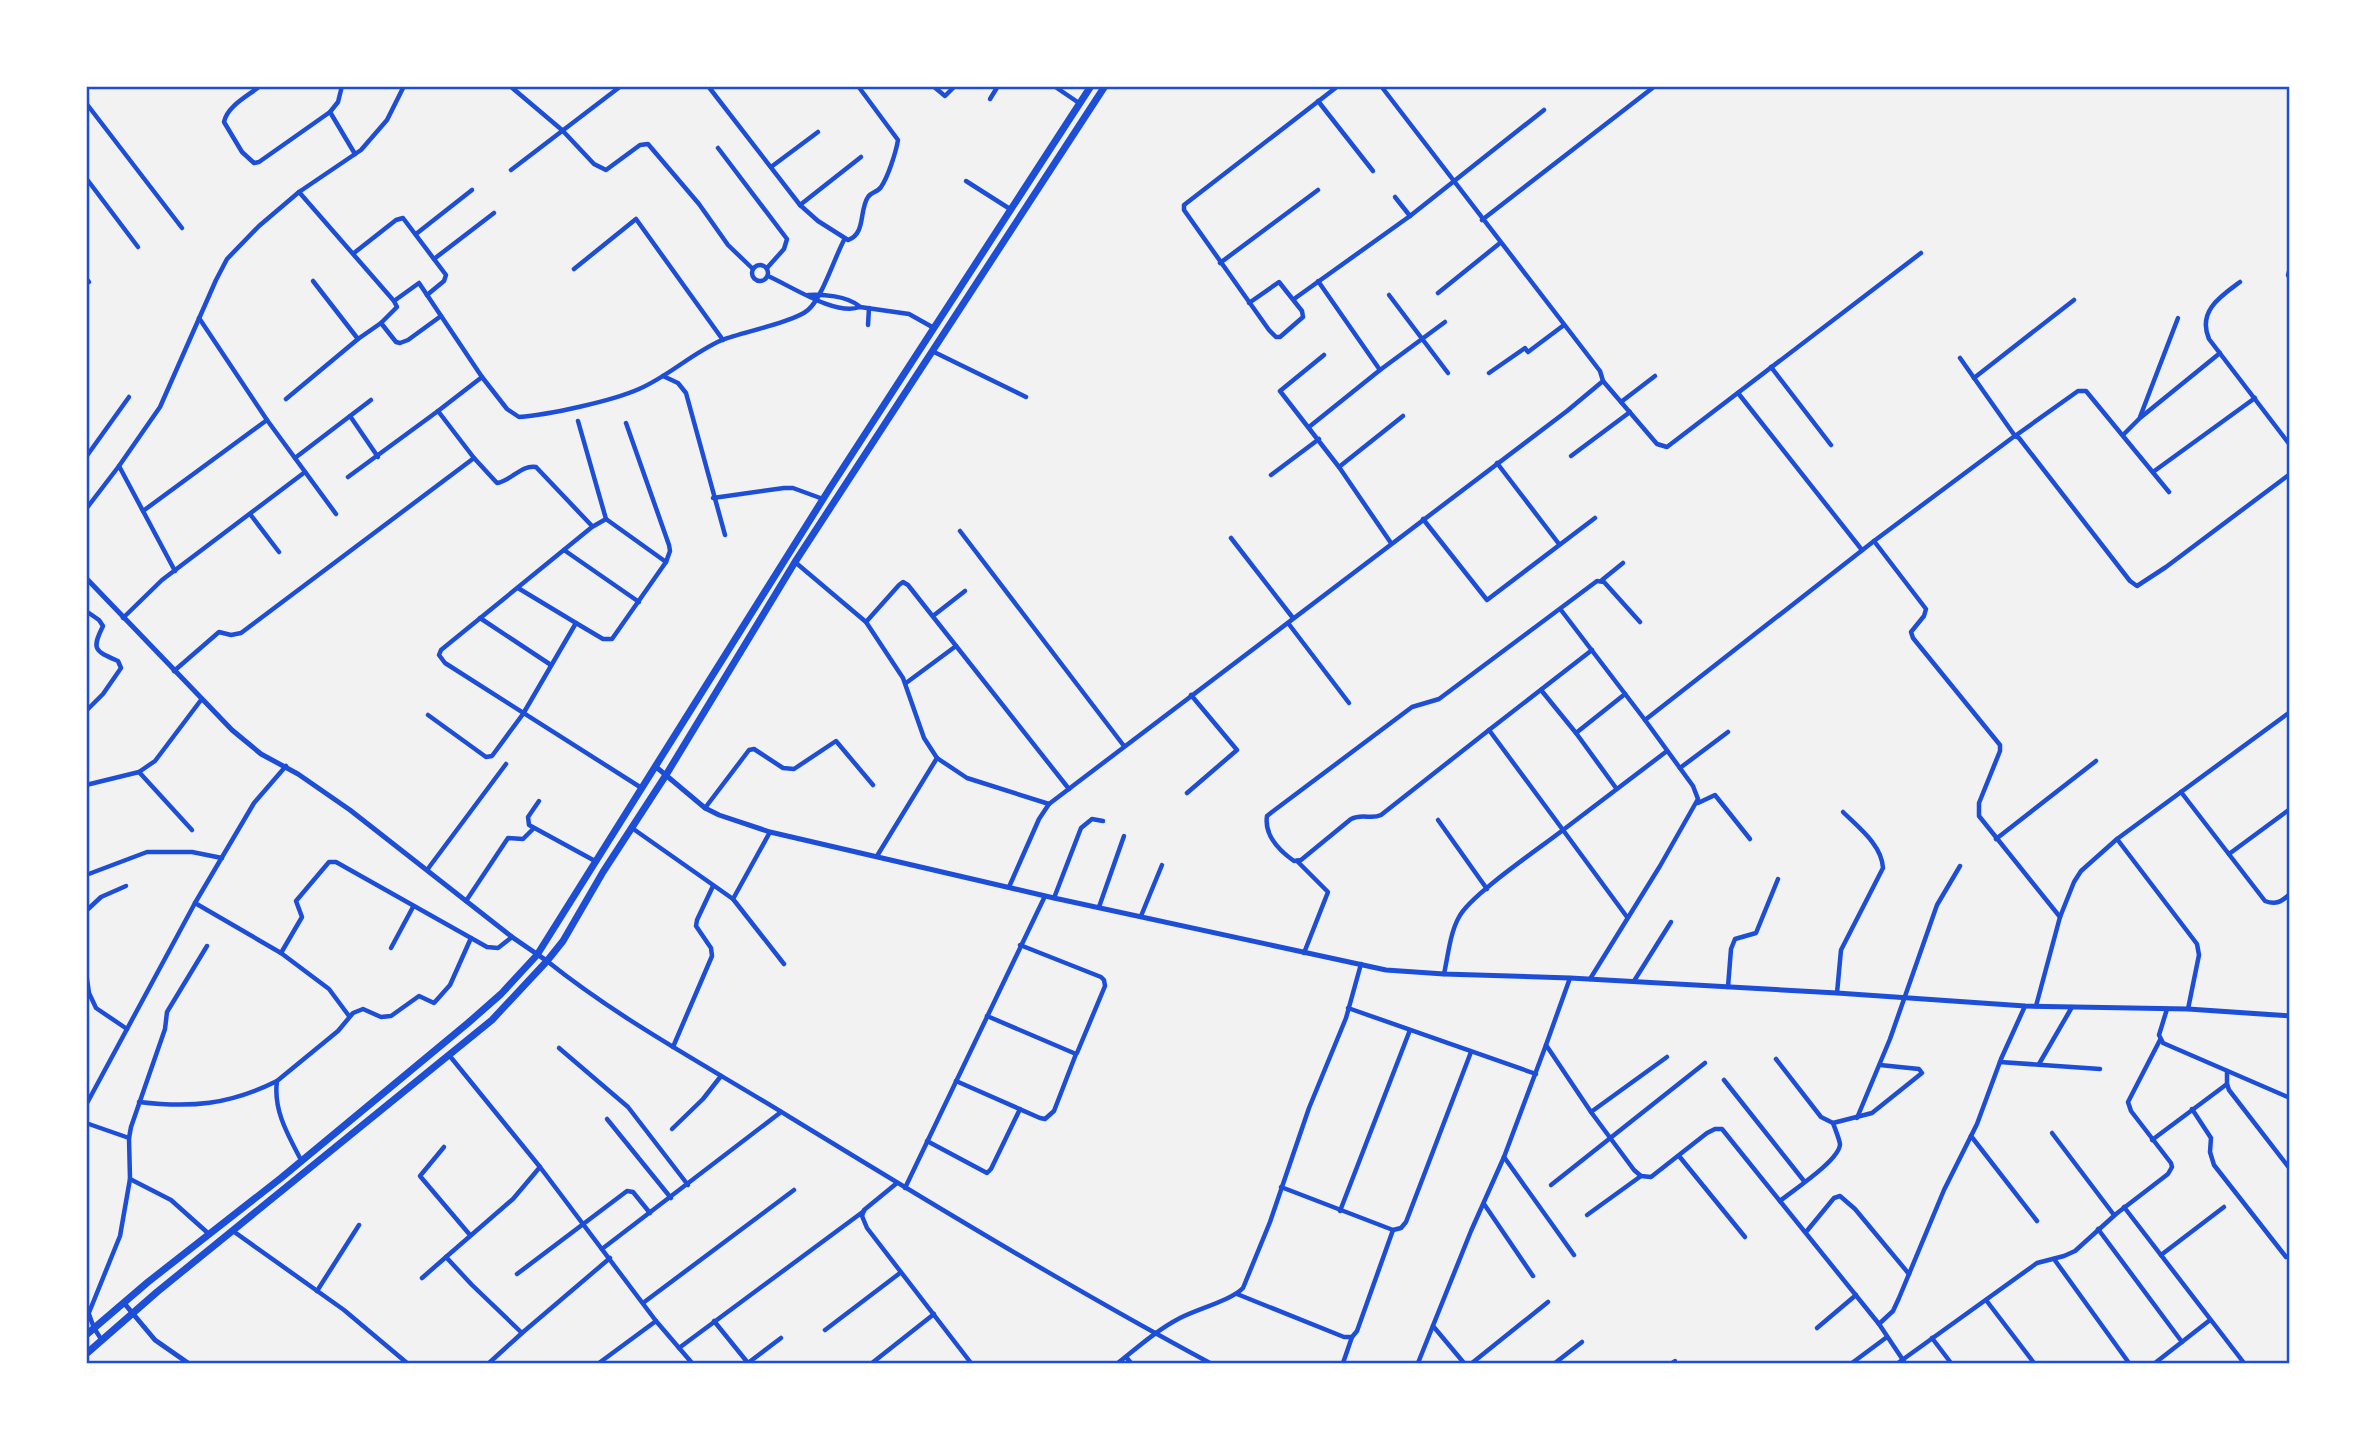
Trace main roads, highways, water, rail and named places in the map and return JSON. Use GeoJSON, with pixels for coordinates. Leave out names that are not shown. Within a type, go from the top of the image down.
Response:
{"type":"FeatureCollection","features":[{"type":"Feature","properties":{"kind":"highway"},"geometry":{"type":"LineString","coordinates":[[86,1335],[468,1023],[501,994],[537,955],[641,785],[1091,86]]}},
{"type":"Feature","properties":{"kind":"highway"},"geometry":{"type":"LineString","coordinates":[[86,1354],[131,1314],[492,1020],[547,961],[563,941],[795,562],[1105,86]]}}]}
